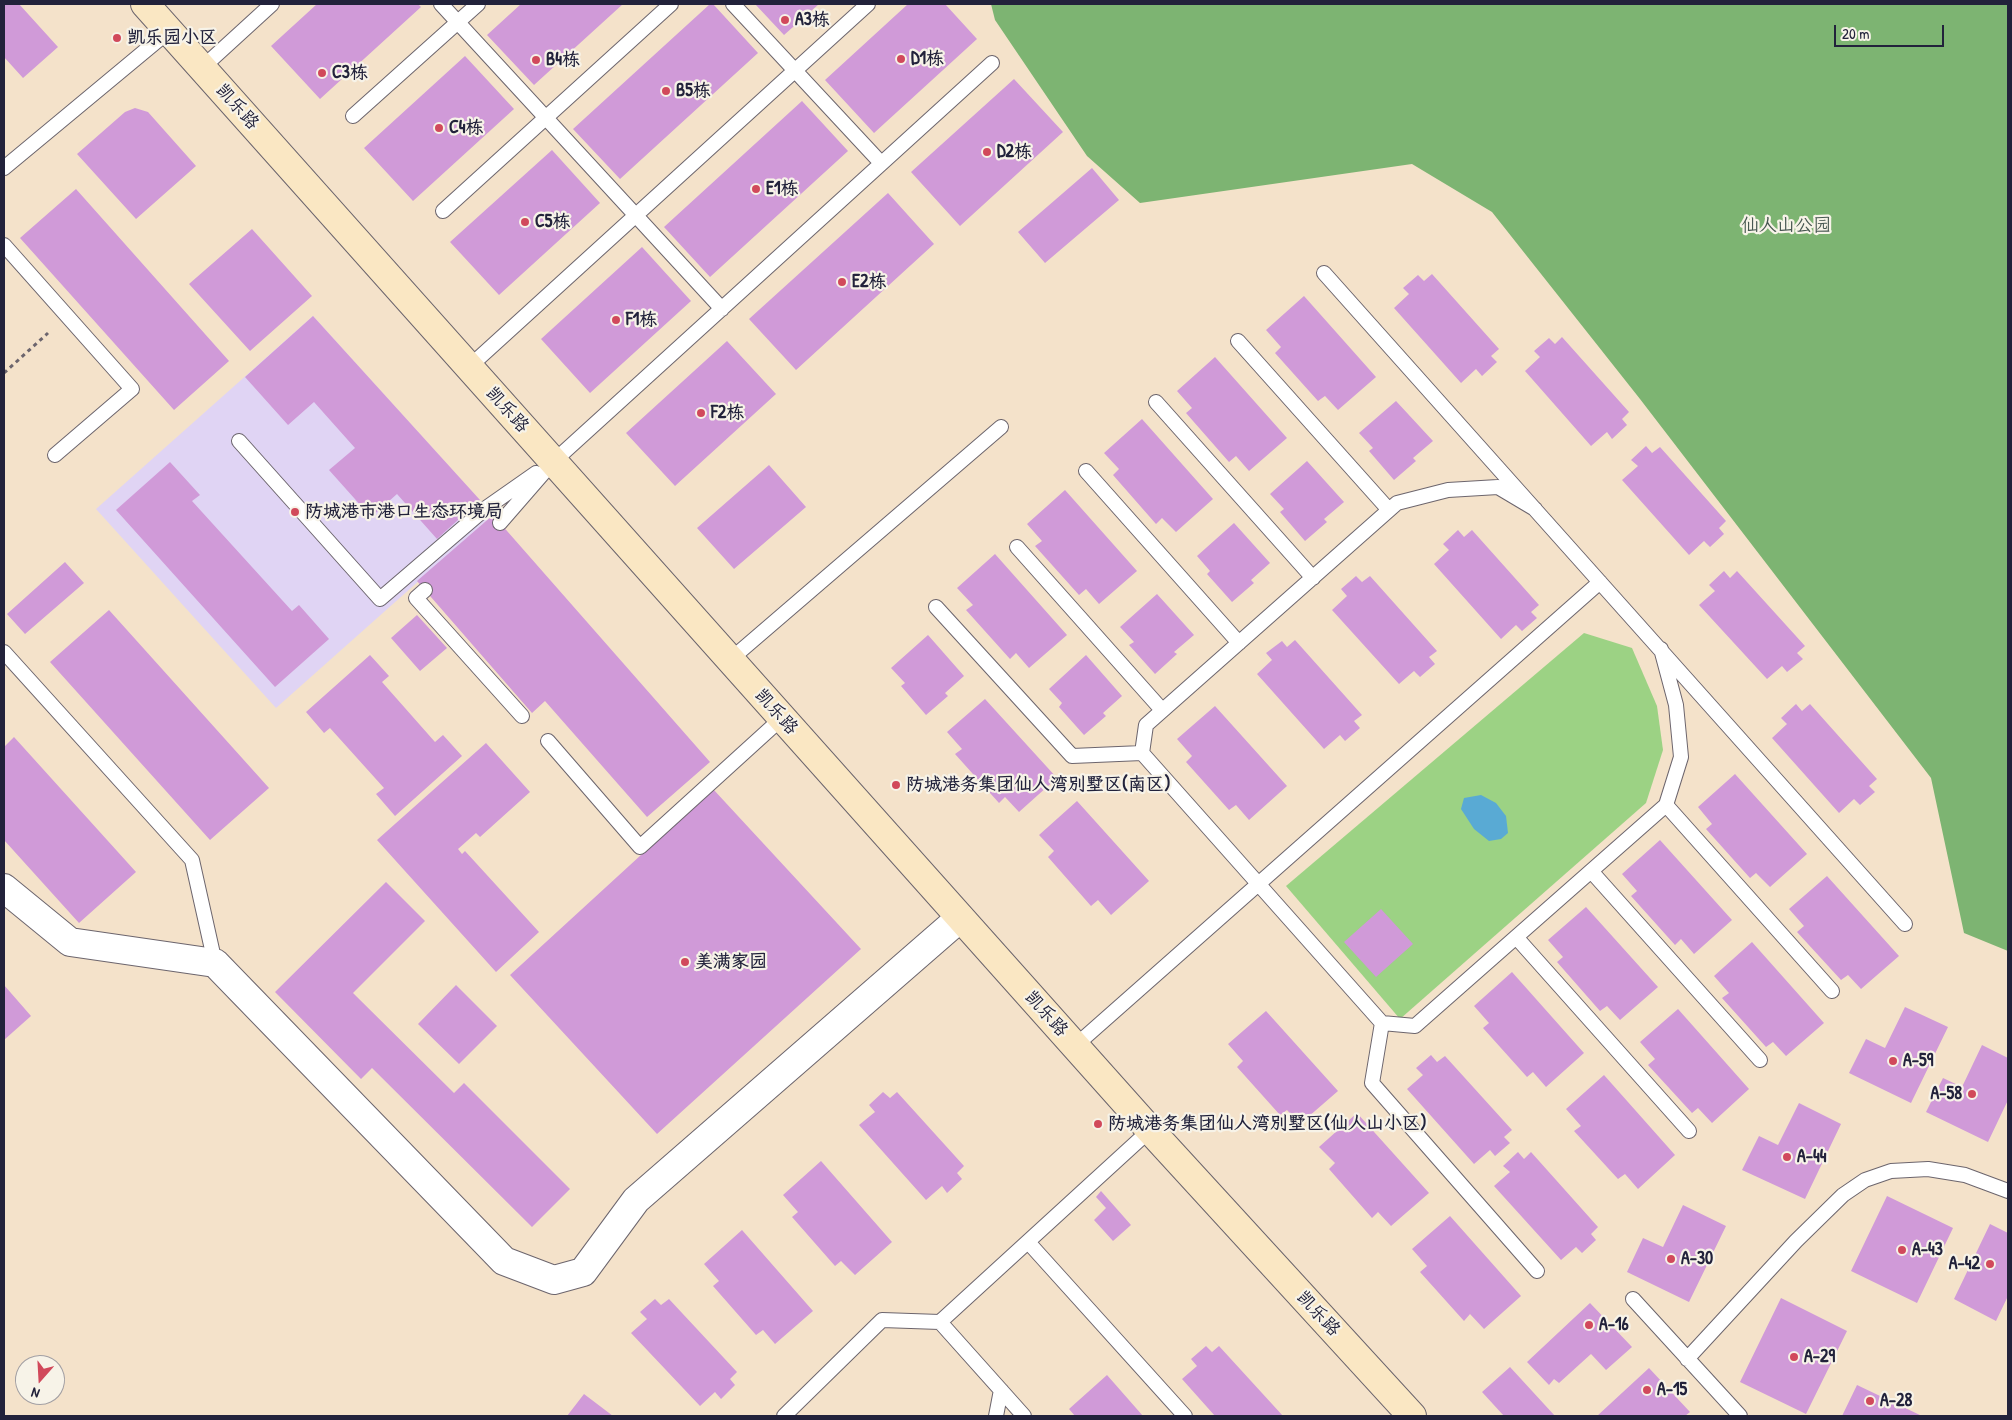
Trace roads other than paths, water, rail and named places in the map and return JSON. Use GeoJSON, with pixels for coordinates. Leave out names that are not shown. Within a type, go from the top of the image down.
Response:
{"type":"FeatureCollection","features":[{"type":"Feature","properties":{"kind":"street","name":"凯乐路"},"geometry":{"type":"LineString","coordinates":[[145,4],[1150,1130],[1412,1416]]}},
{"type":"Feature","properties":{"kind":"street"},"geometry":{"type":"LineString","coordinates":[[4,888],[70,942],[215,963],[504,1261],[554,1280],[584,1272],[636,1200],[960,918]]}},
{"type":"Feature","properties":{"kind":"lane"},"geometry":{"type":"LineString","coordinates":[[202,68],[272,4]]}},
{"type":"Feature","properties":{"kind":"lane"},"geometry":{"type":"LineString","coordinates":[[441,4],[722,309]]}},
{"type":"Feature","properties":{"kind":"lane"},"geometry":{"type":"LineString","coordinates":[[353,116],[478,4]]}},
{"type":"Feature","properties":{"kind":"lane"},"geometry":{"type":"LineString","coordinates":[[443,211],[671,4]]}},
{"type":"Feature","properties":{"kind":"lane"},"geometry":{"type":"LineString","coordinates":[[733,4],[881,164]]}},
{"type":"Feature","properties":{"kind":"lane"},"geometry":{"type":"LineString","coordinates":[[469,367],[868,4]]}},
{"type":"Feature","properties":{"kind":"lane"},"geometry":{"type":"LineString","coordinates":[[4,168],[169,31]]}},
{"type":"Feature","properties":{"kind":"lane"},"geometry":{"type":"LineString","coordinates":[[500,523],[553,462],[992,63]]}},
{"type":"Feature","properties":{"kind":"lane"},"geometry":{"type":"LineString","coordinates":[[4,244],[132,389],[55,455]]}},
{"type":"Feature","properties":{"kind":"lane"},"geometry":{"type":"LineString","coordinates":[[1324,273],[1905,924]]}},
{"type":"Feature","properties":{"kind":"lane"},"geometry":{"type":"LineString","coordinates":[[1238,341],[1390,510]]}},
{"type":"Feature","properties":{"kind":"lane"},"geometry":{"type":"LineString","coordinates":[[1156,402],[1313,578]]}},
{"type":"Feature","properties":{"kind":"lane"},"geometry":{"type":"LineString","coordinates":[[730,660],[1001,427]]}},
{"type":"Feature","properties":{"kind":"lane"},"geometry":{"type":"LineString","coordinates":[[239,441],[380,599],[486,508],[553,462]]}},
{"type":"Feature","properties":{"kind":"lane"},"geometry":{"type":"LineString","coordinates":[[1086,471],[1239,643]]}},
{"type":"Feature","properties":{"kind":"lane"},"geometry":{"type":"LineString","coordinates":[[1535,509],[1498,487],[1448,490],[1397,504],[1146,725],[1142,753],[1382,1023],[1415,1026],[1666,805],[1680,758],[1676,705],[1661,649]]}},
{"type":"Feature","properties":{"kind":"lane"},"geometry":{"type":"LineString","coordinates":[[1016,547],[1162,710]]}},
{"type":"Feature","properties":{"kind":"lane"},"geometry":{"type":"LineString","coordinates":[[1075,1046],[1600,582]]}},
{"type":"Feature","properties":{"kind":"lane"},"geometry":{"type":"LineString","coordinates":[[425,590],[416,598],[522,716]]}},
{"type":"Feature","properties":{"kind":"lane"},"geometry":{"type":"LineString","coordinates":[[936,607],[1072,756],[1142,753]]}},
{"type":"Feature","properties":{"kind":"lane"},"geometry":{"type":"LineString","coordinates":[[4,652],[192,860],[215,963]]}},
{"type":"Feature","properties":{"kind":"lane"},"geometry":{"type":"LineString","coordinates":[[548,741],[640,847],[782,718]]}},
{"type":"Feature","properties":{"kind":"lane"},"geometry":{"type":"LineString","coordinates":[[1666,805],[1832,991]]}},
{"type":"Feature","properties":{"kind":"lane"},"geometry":{"type":"LineString","coordinates":[[1591,872],[1760,1060]]}},
{"type":"Feature","properties":{"kind":"lane"},"geometry":{"type":"LineString","coordinates":[[1516,937],[1689,1131]]}},
{"type":"Feature","properties":{"kind":"lane"},"geometry":{"type":"LineString","coordinates":[[1382,1023],[1372,1083],[1537,1271]]}},
{"type":"Feature","properties":{"kind":"lane"},"geometry":{"type":"LineString","coordinates":[[788,1415],[882,1320],[940,1322],[1150,1130]]}},
{"type":"Feature","properties":{"kind":"lane"},"geometry":{"type":"LineString","coordinates":[[1687,1359],[1796,1241],[1843,1195],[1865,1180],[1891,1171],[1928,1169],[1965,1175],[2008,1191]]}},
{"type":"Feature","properties":{"kind":"lane"},"geometry":{"type":"LineString","coordinates":[[1028,1242],[1184,1416]]}},
{"type":"Feature","properties":{"kind":"lane"},"geometry":{"type":"LineString","coordinates":[[1633,1299],[1740,1416]]}},
{"type":"Feature","properties":{"kind":"lane"},"geometry":{"type":"LineString","coordinates":[[940,1322],[1024,1416]]}},
{"type":"Feature","properties":{"kind":"lane"},"geometry":{"type":"LineString","coordinates":[[996,1416],[1001,1390]]}},
{"type":"Feature","properties":{"kind":"water"},"geometry":{"type":"Polygon","coordinates":[[[1481,795],[1496,803],[1506,816],[1508,833],[1501,839],[1489,841],[1474,829],[1461,809],[1464,798],[1481,795]]]}},
{"type":"Feature","properties":{"kind":"place","name":"A3栋"},"geometry":{"type":"Point","coordinates":[785,20]}},
{"type":"Feature","properties":{"kind":"place","name":"凯乐园小区"},"geometry":{"type":"Point","coordinates":[117,38]}},
{"type":"Feature","properties":{"kind":"place","name":"D1栋"},"geometry":{"type":"Point","coordinates":[901,59]}},
{"type":"Feature","properties":{"kind":"place","name":"B4栋"},"geometry":{"type":"Point","coordinates":[536,60]}},
{"type":"Feature","properties":{"kind":"place","name":"C3栋"},"geometry":{"type":"Point","coordinates":[322,73]}},
{"type":"Feature","properties":{"kind":"place","name":"B5栋"},"geometry":{"type":"Point","coordinates":[666,91]}},
{"type":"Feature","properties":{"kind":"place","name":"C4栋"},"geometry":{"type":"Point","coordinates":[439,128]}},
{"type":"Feature","properties":{"kind":"place","name":"D2栋"},"geometry":{"type":"Point","coordinates":[987,152]}},
{"type":"Feature","properties":{"kind":"place","name":"E1栋"},"geometry":{"type":"Point","coordinates":[756,189]}},
{"type":"Feature","properties":{"kind":"place","name":"C5栋"},"geometry":{"type":"Point","coordinates":[525,222]}},
{"type":"Feature","properties":{"kind":"place","name":"E2栋"},"geometry":{"type":"Point","coordinates":[842,282]}},
{"type":"Feature","properties":{"kind":"place","name":"F1栋"},"geometry":{"type":"Point","coordinates":[616,320]}},
{"type":"Feature","properties":{"kind":"place","name":"F2栋"},"geometry":{"type":"Point","coordinates":[701,413]}},
{"type":"Feature","properties":{"kind":"place","name":"防城港市港口生态环境局"},"geometry":{"type":"Point","coordinates":[295,512]}},
{"type":"Feature","properties":{"kind":"place","name":"防城港务集团仙人湾别墅区(南区)"},"geometry":{"type":"Point","coordinates":[896,785]}},
{"type":"Feature","properties":{"kind":"place","name":"美满家园"},"geometry":{"type":"Point","coordinates":[685,962]}},
{"type":"Feature","properties":{"kind":"place","name":"A-59"},"geometry":{"type":"Point","coordinates":[1893,1061]}},
{"type":"Feature","properties":{"kind":"place","name":"A-58"},"geometry":{"type":"Point","coordinates":[1972,1094]}},
{"type":"Feature","properties":{"kind":"place","name":"防城港务集团仙人湾别墅区(仙人山小区)"},"geometry":{"type":"Point","coordinates":[1098,1124]}},
{"type":"Feature","properties":{"kind":"place","name":"A-44"},"geometry":{"type":"Point","coordinates":[1787,1157]}},
{"type":"Feature","properties":{"kind":"place","name":"A-43"},"geometry":{"type":"Point","coordinates":[1902,1250]}},
{"type":"Feature","properties":{"kind":"place","name":"A-30"},"geometry":{"type":"Point","coordinates":[1671,1259]}},
{"type":"Feature","properties":{"kind":"place","name":"A-42"},"geometry":{"type":"Point","coordinates":[1990,1264]}},
{"type":"Feature","properties":{"kind":"place","name":"A-16"},"geometry":{"type":"Point","coordinates":[1589,1325]}},
{"type":"Feature","properties":{"kind":"place","name":"A-29"},"geometry":{"type":"Point","coordinates":[1794,1357]}},
{"type":"Feature","properties":{"kind":"place","name":"A-15"},"geometry":{"type":"Point","coordinates":[1647,1390]}},
{"type":"Feature","properties":{"kind":"place","name":"A-28"},"geometry":{"type":"Point","coordinates":[1870,1401]}},
{"type":"Feature","properties":{"kind":"park label","name":"仙人山公园"},"geometry":{"type":"Point","coordinates":[1786,226]}}]}
